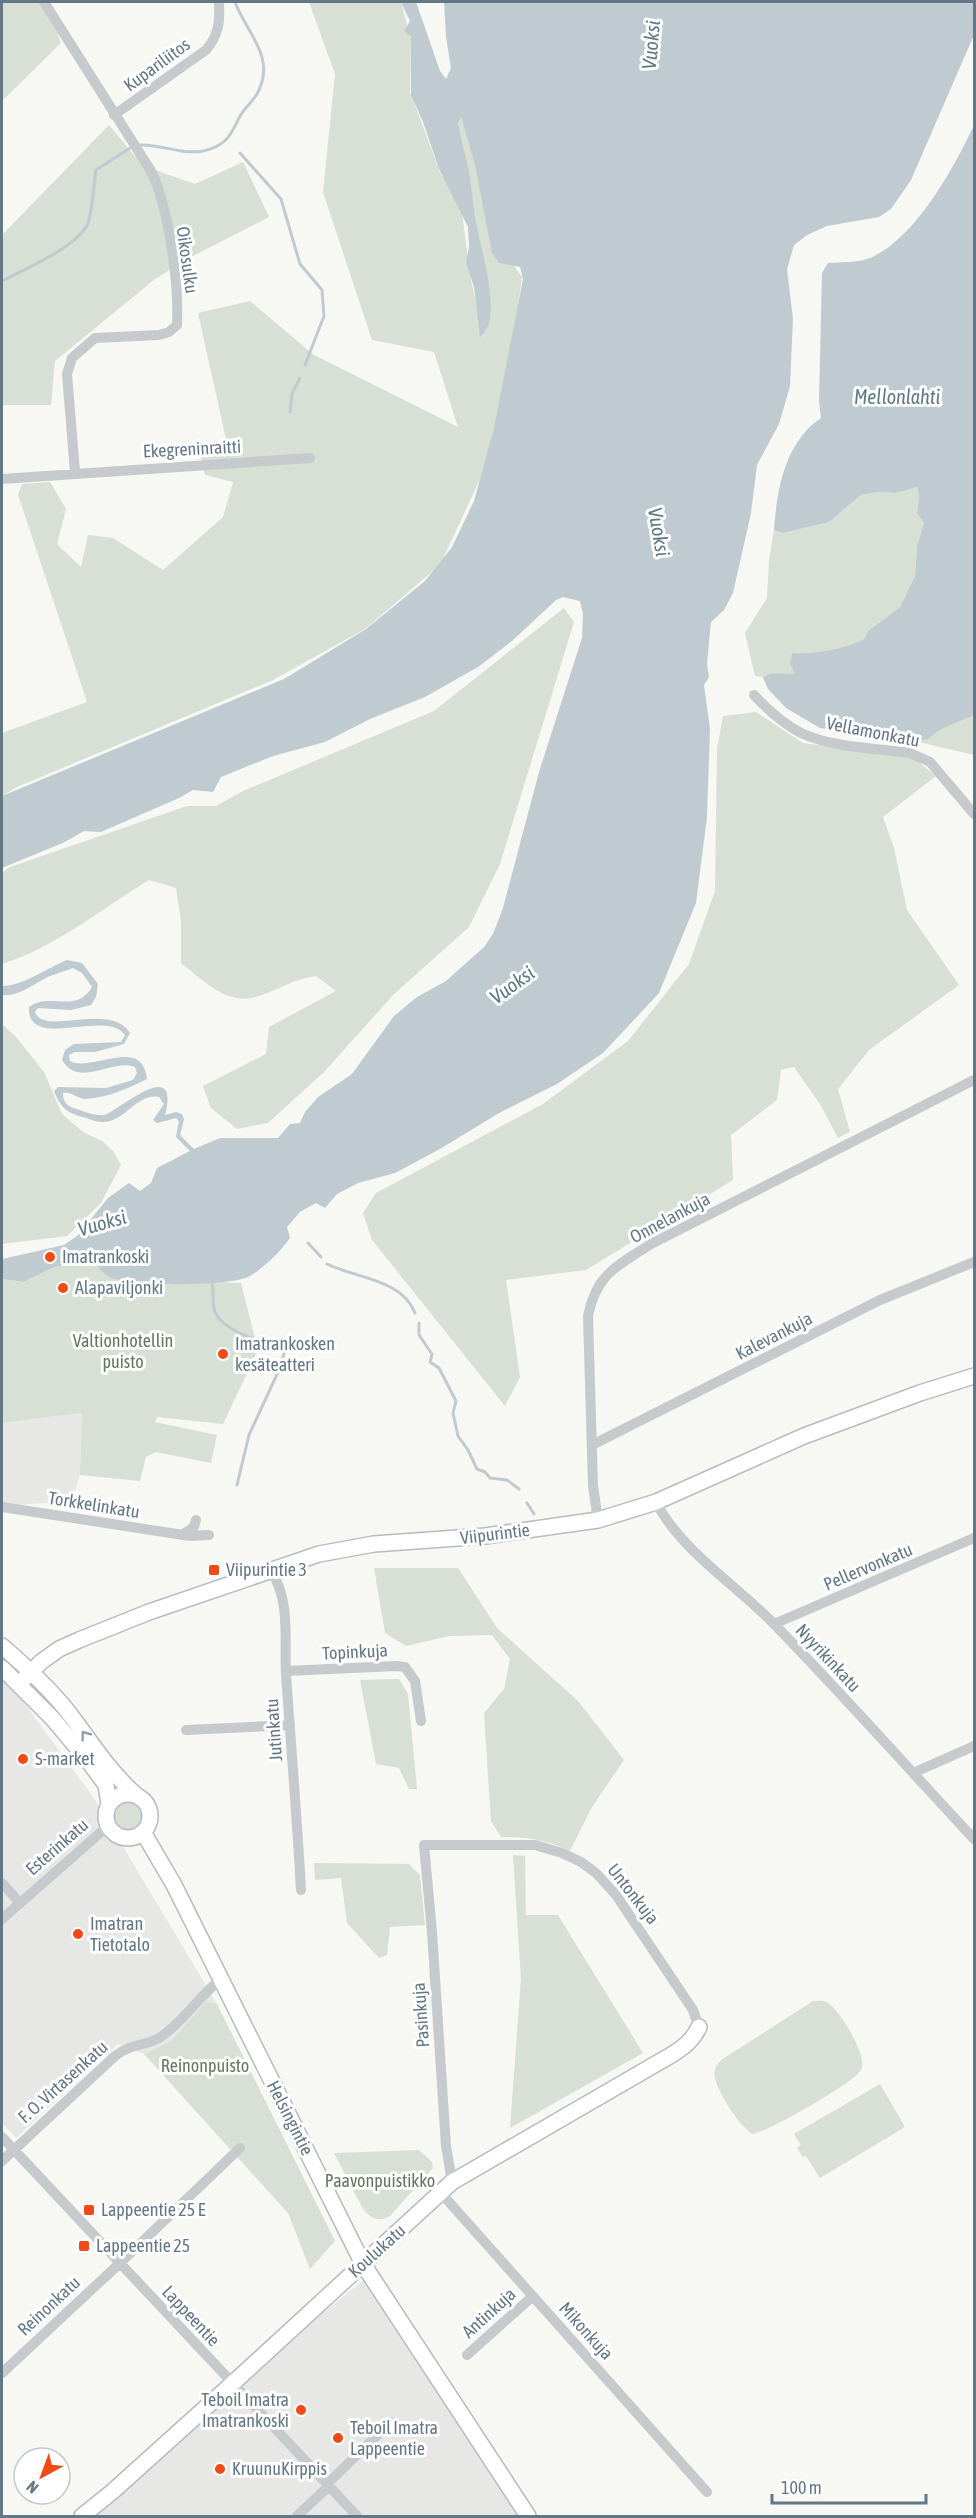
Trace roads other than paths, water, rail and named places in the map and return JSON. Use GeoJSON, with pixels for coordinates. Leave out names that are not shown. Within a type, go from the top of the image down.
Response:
{"type":"FeatureCollection","features":[{"type":"Feature","properties":{"kind":"main road","name":"Viipurintie"},"geometry":{"type":"LineString","coordinates":[[19,1684],[31,1671],[59,1649],[79,1640],[150,1612],[319,1554],[344,1548],[485,1536],[598,1520],[656,1502],[804,1436],[920,1393],[975,1376]]}},
{"type":"Feature","properties":{"kind":"main road"},"geometry":{"type":"LineString","coordinates":[[2,1646],[31,1671],[65,1708],[121,1782],[141,1798],[149,1809],[149,1821],[143,1832],[134,1837],[124,1838],[114,1834],[108,1826],[106,1812],[109,1804],[118,1796],[136,1795]]}},
{"type":"Feature","properties":{"kind":"main road"},"geometry":{"type":"LineString","coordinates":[[2,1668],[54,1719],[106,1785],[109,1804]]}},
{"type":"Feature","properties":{"kind":"main road","name":"Helsingintie"},"geometry":{"type":"LineString","coordinates":[[143,1832],[174,1885],[363,2264],[528,2517]]}},
{"type":"Feature","properties":{"kind":"main road","name":"Koulukatu"},"geometry":{"type":"LineString","coordinates":[[82,2517],[232,2384],[452,2182],[673,2054],[694,2037],[699,2027]]}},
{"type":"Feature","properties":{"kind":"street","name":"Oikosulku"},"geometry":{"type":"LineString","coordinates":[[44,2],[151,171],[162,196],[174,270],[177,325],[169,332],[159,336],[95,338],[72,358],[67,374],[75,472]]}},
{"type":"Feature","properties":{"kind":"street","name":"Kupariliitos"},"geometry":{"type":"LineString","coordinates":[[114,115],[206,50],[216,36],[219,26],[219,2]]}},
{"type":"Feature","properties":{"kind":"street","name":"Ekegreninraitti"},"geometry":{"type":"LineString","coordinates":[[2,478],[310,458]]}},
{"type":"Feature","properties":{"kind":"street","name":"Vellamonkatu"},"geometry":{"type":"LineString","coordinates":[[754,696],[765,707],[800,732],[823,740],[910,753],[923,758],[930,762],[975,814]]}},
{"type":"Feature","properties":{"kind":"street","name":"Onnelankuja"},"geometry":{"type":"LineString","coordinates":[[598,1520],[594,1502],[588,1316],[592,1297],[600,1282],[612,1269],[651,1244],[975,1080]]}},
{"type":"Feature","properties":{"kind":"street","name":"Kalevankuja"},"geometry":{"type":"LineString","coordinates":[[592,1445],[879,1300],[975,1262]]}},
{"type":"Feature","properties":{"kind":"street","name":"Nyyrikinkatu"},"geometry":{"type":"LineString","coordinates":[[656,1502],[665,1521],[691,1549],[774,1624],[975,1839]]}},
{"type":"Feature","properties":{"kind":"street","name":"Torkkelinkatu"},"geometry":{"type":"LineString","coordinates":[[2,1507],[182,1535],[209,1535]]}},
{"type":"Feature","properties":{"kind":"street"},"geometry":{"type":"LineString","coordinates":[[182,1535],[194,1527],[196,1520]]}},
{"type":"Feature","properties":{"kind":"street","name":"Pellervonkatu"},"geometry":{"type":"LineString","coordinates":[[774,1624],[975,1538]]}},
{"type":"Feature","properties":{"kind":"street","name":"Jutinkatu"},"geometry":{"type":"LineString","coordinates":[[271,1571],[280,1588],[285,1615],[286,1671],[300,1890]]}},
{"type":"Feature","properties":{"kind":"street","name":"Topinkuja"},"geometry":{"type":"LineString","coordinates":[[286,1671],[405,1667],[415,1681],[421,1721]]}},
{"type":"Feature","properties":{"kind":"street"},"geometry":{"type":"LineString","coordinates":[[186,1730],[290,1725]]}},
{"type":"Feature","properties":{"kind":"street"},"geometry":{"type":"LineString","coordinates":[[913,1773],[975,1746]]}},
{"type":"Feature","properties":{"kind":"street","name":"Esterinkatu"},"geometry":{"type":"LineString","coordinates":[[2,1919],[108,1826]]}},
{"type":"Feature","properties":{"kind":"street","name":"Untonkuja"},"geometry":{"type":"LineString","coordinates":[[424,1845],[536,1845],[562,1852],[581,1862],[596,1873],[623,1904],[693,2010],[699,2027]]}},
{"type":"Feature","properties":{"kind":"street","name":"Pasinkuja"},"geometry":{"type":"LineString","coordinates":[[424,1845],[446,2146],[452,2182]]}},
{"type":"Feature","properties":{"kind":"street"},"geometry":{"type":"LineString","coordinates":[[2,1883],[19,1902]]}},
{"type":"Feature","properties":{"kind":"street","name":"F. O. Virtasenkatu"},"geometry":{"type":"LineString","coordinates":[[2,2161],[115,2056],[131,2045],[153,2042],[165,2034],[221,1979]]}},
{"type":"Feature","properties":{"kind":"street","name":"Lappeentie"},"geometry":{"type":"LineString","coordinates":[[2,2137],[357,2517]]}},
{"type":"Feature","properties":{"kind":"street","name":"Reinonkatu"},"geometry":{"type":"LineString","coordinates":[[2,2373],[240,2148]]}},
{"type":"Feature","properties":{"kind":"street","name":"Mikonkuja"},"geometry":{"type":"LineString","coordinates":[[441,2193],[707,2492]]}},
{"type":"Feature","properties":{"kind":"street","name":"Antinkuja"},"geometry":{"type":"LineString","coordinates":[[467,2355],[533,2296]]}},
{"type":"Feature","properties":{"kind":"street"},"geometry":{"type":"LineString","coordinates":[[297,2517],[392,2422]]}},
{"type":"Feature","properties":{"kind":"water","name":"Vuoksi"},"geometry":{"type":"Polygon","coordinates":[[[401,2],[416,2],[440,71],[446,79],[451,68],[444,2],[974,2],[974,35],[911,180],[891,209],[879,217],[827,226],[807,235],[794,245],[787,269],[793,319],[790,386],[779,424],[757,465],[751,513],[733,593],[724,610],[711,622],[707,664],[709,677],[704,685],[710,729],[707,817],[696,903],[659,993],[603,1053],[557,1084],[499,1113],[395,1173],[358,1183],[337,1194],[325,1208],[316,1203],[300,1212],[287,1227],[290,1238],[286,1244],[267,1264],[250,1276],[239,1280],[203,1284],[140,1283],[112,1278],[92,1263],[83,1261],[56,1268],[24,1282],[2,1279],[2,1259],[64,1245],[77,1236],[108,1198],[129,1183],[140,1191],[151,1183],[157,1168],[190,1151],[176,1137],[179,1121],[176,1118],[157,1123],[153,1120],[164,1104],[159,1097],[145,1098],[116,1119],[103,1122],[73,1114],[59,1101],[54,1091],[58,1087],[106,1088],[133,1080],[137,1073],[135,1067],[126,1065],[87,1073],[77,1072],[69,1068],[62,1060],[65,1050],[74,1044],[121,1042],[125,1035],[115,1028],[102,1026],[53,1029],[40,1027],[32,1020],[29,1007],[37,1003],[78,1000],[85,995],[92,987],[82,973],[73,968],[50,976],[21,992],[9,995],[2,995],[2,986],[27,980],[67,960],[82,963],[98,984],[96,997],[91,1005],[71,1010],[38,1008],[35,1012],[41,1019],[51,1021],[108,1020],[121,1024],[130,1033],[124,1044],[95,1052],[75,1052],[69,1055],[70,1061],[91,1063],[126,1057],[136,1059],[143,1066],[147,1079],[118,1092],[94,1098],[83,1099],[63,1093],[65,1102],[71,1107],[90,1114],[104,1115],[156,1087],[164,1089],[167,1097],[165,1115],[176,1112],[182,1114],[184,1119],[180,1135],[194,1149],[220,1138],[278,1138],[290,1124],[300,1123],[305,1112],[318,1097],[352,1074],[394,1016],[417,997],[446,981],[484,947],[493,934],[503,908],[539,772],[582,638],[583,614],[580,601],[563,597],[556,600],[512,641],[478,667],[425,697],[370,719],[325,742],[273,756],[221,777],[213,792],[193,790],[101,832],[84,831],[65,842],[2,868],[2,796],[284,679],[366,629],[425,581],[452,547],[474,501],[494,428],[523,279],[520,267],[499,263],[492,253],[475,165],[461,116],[458,123],[468,167],[491,301],[487,328],[480,337],[474,287],[466,263],[469,246],[468,227],[439,169],[411,95],[411,37],[404,31],[410,21],[401,2]]]}},
{"type":"Feature","properties":{"kind":"water","name":"Mellonlahti"},"geometry":{"type":"Polygon","coordinates":[[[974,125],[974,715],[941,729],[928,739],[912,741],[820,728],[786,708],[768,689],[763,677],[771,673],[795,674],[790,663],[792,653],[829,650],[864,639],[868,631],[900,607],[915,576],[917,546],[924,523],[917,513],[919,495],[917,487],[896,493],[877,492],[861,495],[829,522],[783,533],[774,530],[781,483],[791,453],[809,428],[821,418],[819,401],[822,273],[828,263],[855,262],[870,258],[887,249],[902,235],[917,219],[944,181],[974,125]]]}},
{"type":"Feature","properties":{"kind":"waterway"},"geometry":{"type":"LineString","coordinates":[[139,145],[195,152],[211,149],[227,139],[242,113],[257,94],[263,78],[264,66],[257,44],[235,2]]}},
{"type":"Feature","properties":{"kind":"waterway"},"geometry":{"type":"LineString","coordinates":[[2,281],[61,250],[81,234],[90,215],[96,170],[130,148]]}},
{"type":"Feature","properties":{"kind":"waterway"},"geometry":{"type":"LineString","coordinates":[[240,153],[281,199],[300,264],[322,290],[324,316],[305,365]]}},
{"type":"Feature","properties":{"kind":"waterway"},"geometry":{"type":"LineString","coordinates":[[290,412],[292,394],[300,378]]}},
{"type":"Feature","properties":{"kind":"waterway"},"geometry":{"type":"LineString","coordinates":[[308,1243],[321,1257]]}},
{"type":"Feature","properties":{"kind":"waterway"},"geometry":{"type":"LineString","coordinates":[[327,1264],[389,1286],[409,1302],[415,1313]]}},
{"type":"Feature","properties":{"kind":"waterway"},"geometry":{"type":"LineString","coordinates":[[211,1279],[214,1308],[220,1319],[246,1336],[285,1350],[279,1370],[249,1435],[237,1485]]}},
{"type":"Feature","properties":{"kind":"waterway"},"geometry":{"type":"LineString","coordinates":[[419,1323],[419,1335],[432,1354],[430,1362],[439,1368],[456,1401],[453,1413],[458,1436],[477,1469],[485,1472],[490,1478],[507,1480],[519,1489]]}},
{"type":"Feature","properties":{"kind":"waterway"},"geometry":{"type":"LineString","coordinates":[[527,1503],[534,1514]]}},
{"type":"Feature","properties":{"kind":"place","name":"Imatrankoski"},"geometry":{"type":"Point","coordinates":[50,1257]}},
{"type":"Feature","properties":{"kind":"place","name":"Alapaviljonki"},"geometry":{"type":"Point","coordinates":[63,1288]}},
{"type":"Feature","properties":{"kind":"place","name":"Imatrankosken kesäteatteri"},"geometry":{"type":"Point","coordinates":[223,1354]}},
{"type":"Feature","properties":{"kind":"place","name":"Viipurintie 3"},"geometry":{"type":"Point","coordinates":[214,1570]}},
{"type":"Feature","properties":{"kind":"place","name":"S-market"},"geometry":{"type":"Point","coordinates":[23,1759]}},
{"type":"Feature","properties":{"kind":"place","name":"Imatran Tietotalo"},"geometry":{"type":"Point","coordinates":[78,1934]}},
{"type":"Feature","properties":{"kind":"place","name":"Lappeentie 25 E"},"geometry":{"type":"Point","coordinates":[89,2210]}},
{"type":"Feature","properties":{"kind":"place","name":"Lappeentie 25"},"geometry":{"type":"Point","coordinates":[84,2246]}},
{"type":"Feature","properties":{"kind":"place","name":"Teboil Imatra Imatrankoski"},"geometry":{"type":"Point","coordinates":[301,2410]}},
{"type":"Feature","properties":{"kind":"place","name":"Teboil Imatra Lappeentie"},"geometry":{"type":"Point","coordinates":[338,2438]}},
{"type":"Feature","properties":{"kind":"place","name":"KruunuKirppis"},"geometry":{"type":"Point","coordinates":[220,2469]}},
{"type":"Feature","properties":{"kind":"park label","name":"Valtionhotellin puisto"},"geometry":{"type":"Point","coordinates":[123,1351]}},
{"type":"Feature","properties":{"kind":"park label","name":"Reinonpuisto"},"geometry":{"type":"Point","coordinates":[205,2066]}},
{"type":"Feature","properties":{"kind":"park label","name":"Paavonpuistikko"},"geometry":{"type":"Point","coordinates":[380,2181]}}]}
